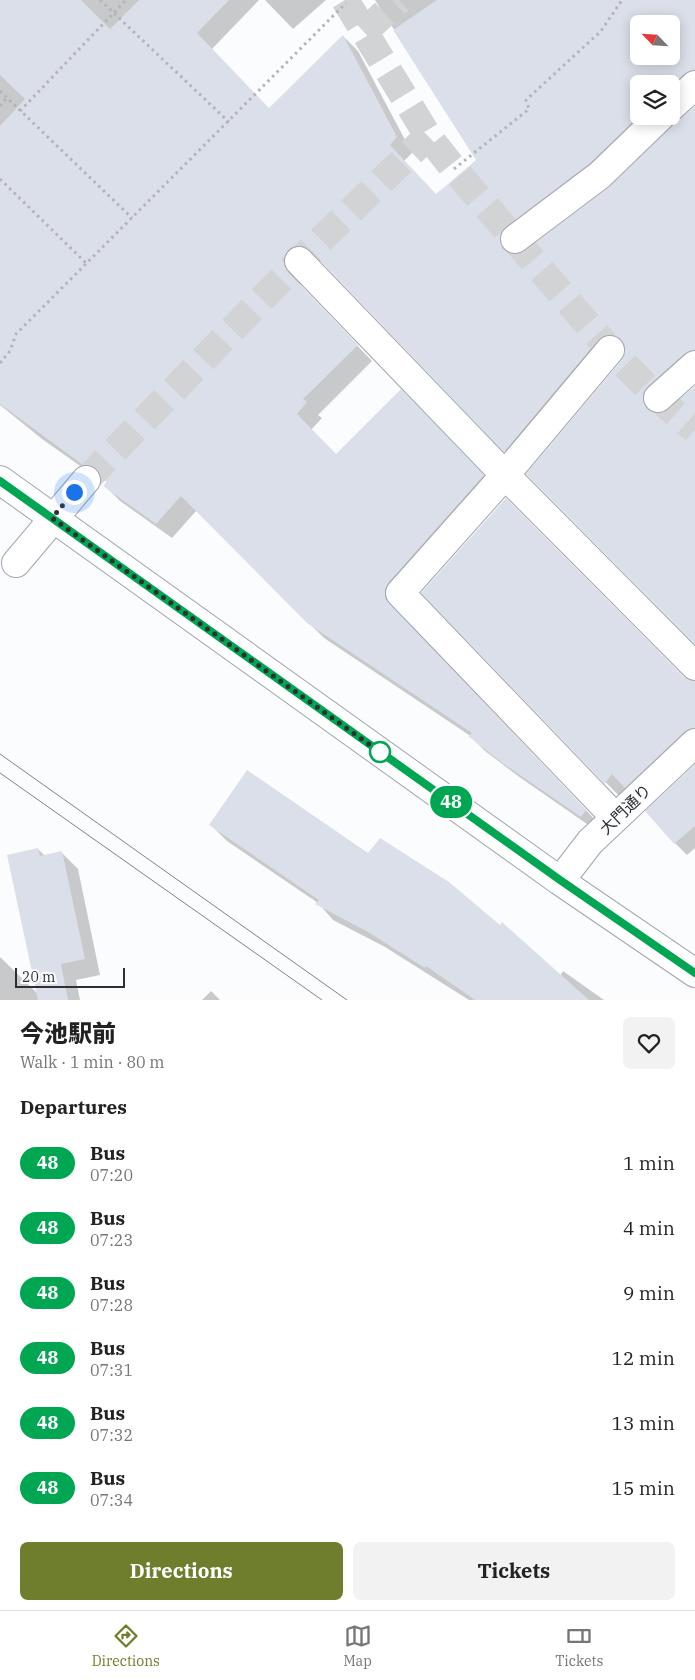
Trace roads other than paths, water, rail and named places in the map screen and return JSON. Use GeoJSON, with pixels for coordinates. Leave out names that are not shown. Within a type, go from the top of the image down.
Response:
{"type":"FeatureCollection","features":[{"type":"Feature","properties":{"kind":"street"},"geometry":{"type":"LineString","coordinates":[[680,99],[695,86]]}},
{"type":"Feature","properties":{"kind":"street"},"geometry":{"type":"LineString","coordinates":[[515,239],[600,175],[652,125]]}},
{"type":"Feature","properties":{"kind":"street"},"geometry":{"type":"LineString","coordinates":[[299,261],[505,476],[695,666]]}},
{"type":"Feature","properties":{"kind":"street"},"geometry":{"type":"LineString","coordinates":[[610,350],[505,476],[400,593],[615,817]]}},
{"type":"Feature","properties":{"kind":"street"},"geometry":{"type":"LineString","coordinates":[[658,398],[695,365]]}},
{"type":"Feature","properties":{"kind":"street"},"geometry":{"type":"LineString","coordinates":[[0,480],[560,880],[695,972]]}},
{"type":"Feature","properties":{"kind":"street"},"geometry":{"type":"LineString","coordinates":[[16,564],[52,518],[86,480]]}},
{"type":"Feature","properties":{"kind":"street","name":"大門通り"},"geometry":{"type":"LineString","coordinates":[[560,880],[590,842],[695,743]]}},
{"type":"Feature","properties":{"kind":"tunnel"},"geometry":{"type":"LineString","coordinates":[[345,0],[428,136],[454,169],[610,350],[658,398],[695,430]]}},
{"type":"Feature","properties":{"kind":"tunnel"},"geometry":{"type":"LineString","coordinates":[[364,32],[399,0]]}},
{"type":"Feature","properties":{"kind":"tunnel"},"geometry":{"type":"LineString","coordinates":[[86,480],[299,261],[428,136]]}},
{"type":"Feature","properties":{"kind":"tram line"},"geometry":{"type":"LineString","coordinates":[[0,754],[347,1000]]}},
{"type":"Feature","properties":{"kind":"tram line"},"geometry":{"type":"LineString","coordinates":[[0,773],[322,1000]]}}]}
